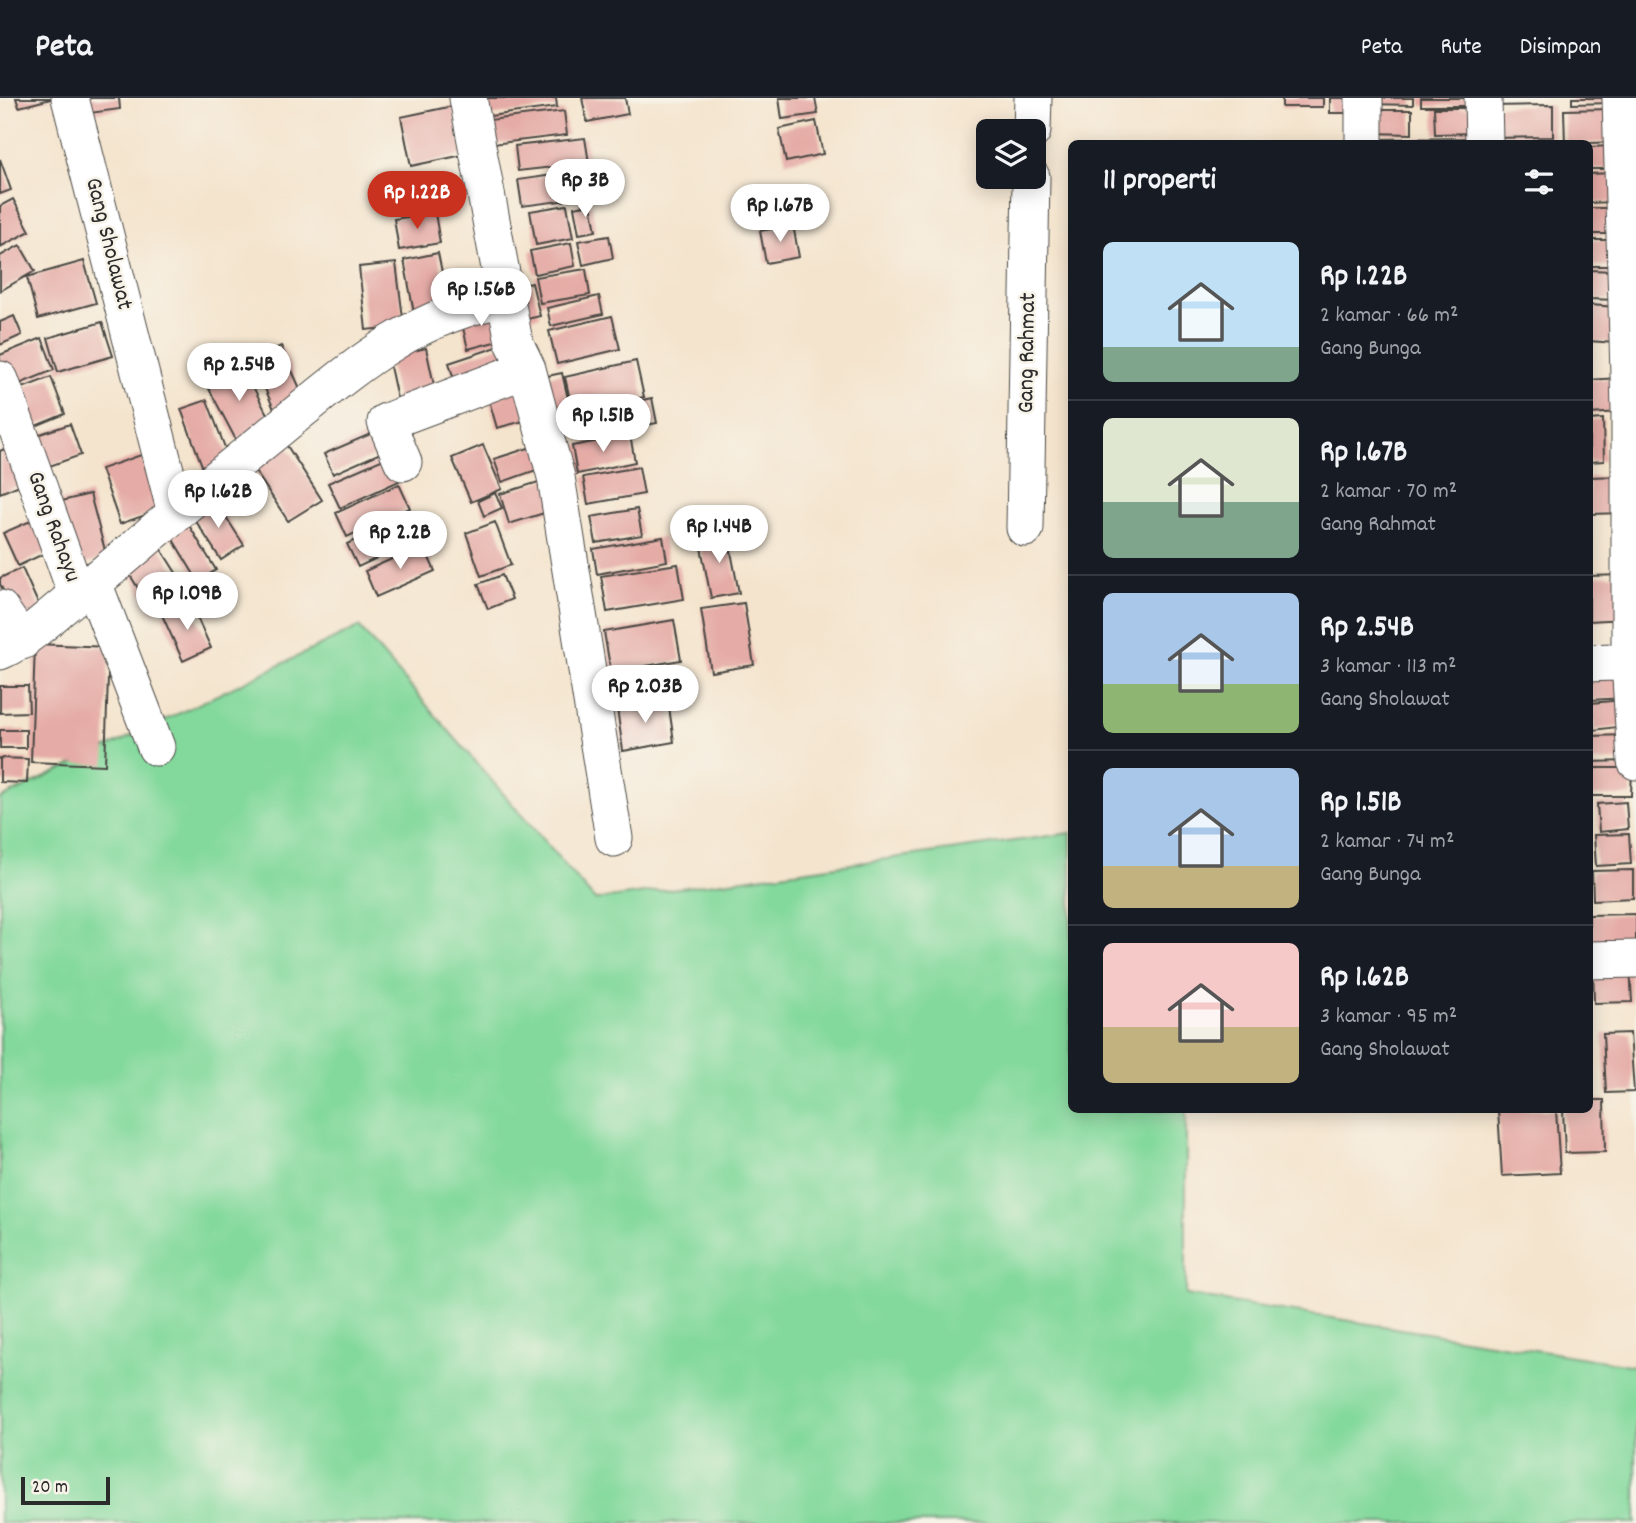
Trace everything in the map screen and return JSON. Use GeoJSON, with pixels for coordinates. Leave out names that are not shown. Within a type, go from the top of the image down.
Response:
{"type":"FeatureCollection","features":[{"type":"Feature","properties":{"kind":"street","name":"Gang Sholawat"},"geometry":{"type":"LineString","coordinates":[[70,98],[176,513]]}},
{"type":"Feature","properties":{"kind":"street"},"geometry":{"type":"LineString","coordinates":[[468,98],[514,342],[527,369],[555,477],[614,838]]}},
{"type":"Feature","properties":{"kind":"street"},"geometry":{"type":"LineString","coordinates":[[1032,119],[1033,98]]}},
{"type":"Feature","properties":{"kind":"street"},"geometry":{"type":"LineString","coordinates":[[1364,98],[1364,140]]}},
{"type":"Feature","properties":{"kind":"street"},"geometry":{"type":"LineString","coordinates":[[1483,98],[1484,140]]}},
{"type":"Feature","properties":{"kind":"street"},"geometry":{"type":"LineString","coordinates":[[1621,98],[1636,761]]}},
{"type":"Feature","properties":{"kind":"street","name":"Gang Rahmat"},"geometry":{"type":"LineString","coordinates":[[1026,528],[1031,189]]}},
{"type":"Feature","properties":{"kind":"street"},"geometry":{"type":"LineString","coordinates":[[0,609],[11,646],[85,590],[356,365],[425,323],[471,305],[505,298]]}},
{"type":"Feature","properties":{"kind":"street"},"geometry":{"type":"LineString","coordinates":[[403,462],[386,422],[527,369]]}},
{"type":"Feature","properties":{"kind":"street","name":"Gang Rahayu"},"geometry":{"type":"LineString","coordinates":[[0,380],[85,590],[156,747]]}},
{"type":"Feature","properties":{"kind":"street"},"geometry":{"type":"LineString","coordinates":[[1593,663],[1633,661]]}},
{"type":"Feature","properties":{"kind":"street"},"geometry":{"type":"LineString","coordinates":[[1593,960],[1636,959]]}},
{"type":"Feature","properties":{"kind":"green space"},"geometry":{"type":"Polygon","coordinates":[[[359,627],[595,900],[1068,833],[1068,1113],[1186,1113],[1186,1295],[1636,1366],[1636,1523],[0,1523],[0,799],[359,627]]]}},
{"type":"Feature","properties":{"kind":"building"},"geometry":{"type":"Polygon","coordinates":[[[16,98],[51,98],[51,99],[19,107],[16,98]]]}},
{"type":"Feature","properties":{"kind":"building"},"geometry":{"type":"Polygon","coordinates":[[[88,98],[119,98],[120,109],[90,113],[88,98]]]}},
{"type":"Feature","properties":{"kind":"building"},"geometry":{"type":"Polygon","coordinates":[[[480,98],[556,98],[557,107],[482,117],[480,98]]]}},
{"type":"Feature","properties":{"kind":"building"},"geometry":{"type":"Polygon","coordinates":[[[582,98],[625,98],[628,114],[587,122],[582,98]]]}},
{"type":"Feature","properties":{"kind":"building"},"geometry":{"type":"Polygon","coordinates":[[[779,98],[815,98],[818,114],[782,119],[779,98]]]}},
{"type":"Feature","properties":{"kind":"building"},"geometry":{"type":"Polygon","coordinates":[[[1282,98],[1323,98],[1323,107],[1282,107],[1282,98]]]}},
{"type":"Feature","properties":{"kind":"building"},"geometry":{"type":"Polygon","coordinates":[[[1330,98],[1354,98],[1354,113],[1330,113],[1330,98]]]}},
{"type":"Feature","properties":{"kind":"building"},"geometry":{"type":"Polygon","coordinates":[[[1370,98],[1413,98],[1413,105],[1370,104],[1370,98]]]}},
{"type":"Feature","properties":{"kind":"building"},"geometry":{"type":"Polygon","coordinates":[[[1421,98],[1478,98],[1478,106],[1421,106],[1421,98]]]}},
{"type":"Feature","properties":{"kind":"building"},"geometry":{"type":"Polygon","coordinates":[[[1572,98],[1613,98],[1613,103],[1572,104],[1572,98]]]}},
{"type":"Feature","properties":{"kind":"building"},"geometry":{"type":"Polygon","coordinates":[[[1553,105],[1553,137],[1492,138],[1492,106],[1553,105]]]}},
{"type":"Feature","properties":{"kind":"building"},"geometry":{"type":"Polygon","coordinates":[[[453,106],[463,155],[411,166],[401,117],[453,106]]]}},
{"type":"Feature","properties":{"kind":"building"},"geometry":{"type":"Polygon","coordinates":[[[1434,108],[1478,108],[1478,133],[1435,134],[1434,108]]]}},
{"type":"Feature","properties":{"kind":"building"},"geometry":{"type":"Polygon","coordinates":[[[1614,109],[1616,142],[1565,140],[1564,110],[1614,109]]]}},
{"type":"Feature","properties":{"kind":"building"},"geometry":{"type":"Polygon","coordinates":[[[1369,110],[1412,110],[1412,134],[1368,133],[1369,110]]]}},
{"type":"Feature","properties":{"kind":"building"},"geometry":{"type":"Polygon","coordinates":[[[564,111],[567,135],[484,145],[481,121],[564,111]]]}},
{"type":"Feature","properties":{"kind":"building"},"geometry":{"type":"Polygon","coordinates":[[[816,121],[823,154],[786,162],[779,129],[816,121]]]}},
{"type":"Feature","properties":{"kind":"building"},"geometry":{"type":"Polygon","coordinates":[[[585,138],[589,163],[518,171],[515,146],[585,138]]]}},
{"type":"Feature","properties":{"kind":"building"},"geometry":{"type":"Polygon","coordinates":[[[1480,138],[1480,140],[1370,140],[1480,138]]]}},
{"type":"Feature","properties":{"kind":"building"},"geometry":{"type":"Polygon","coordinates":[[[1611,146],[1611,169],[1593,169],[1593,147],[1611,146]]]}},
{"type":"Feature","properties":{"kind":"building"},"geometry":{"type":"Polygon","coordinates":[[[0,159],[11,190],[0,194],[0,159]]]}},
{"type":"Feature","properties":{"kind":"building"},"geometry":{"type":"Polygon","coordinates":[[[588,170],[592,197],[522,206],[518,180],[588,170]]]}},
{"type":"Feature","properties":{"kind":"building"},"geometry":{"type":"Polygon","coordinates":[[[1613,173],[1614,202],[1593,203],[1593,174],[1613,173]]]}},
{"type":"Feature","properties":{"kind":"building"},"geometry":{"type":"Polygon","coordinates":[[[13,199],[30,231],[0,247],[0,206],[13,199]]]}},
{"type":"Feature","properties":{"kind":"building"},"geometry":{"type":"Polygon","coordinates":[[[591,204],[596,231],[579,234],[574,207],[591,204]]]}},
{"type":"Feature","properties":{"kind":"building"},"geometry":{"type":"Polygon","coordinates":[[[567,205],[573,238],[536,245],[530,211],[567,205]]]}},
{"type":"Feature","properties":{"kind":"building"},"geometry":{"type":"Polygon","coordinates":[[[1593,208],[1615,208],[1616,234],[1593,234],[1593,208]]]}},
{"type":"Feature","properties":{"kind":"building"},"geometry":{"type":"Polygon","coordinates":[[[435,213],[440,243],[399,250],[394,219],[435,213]]]}},
{"type":"Feature","properties":{"kind":"building"},"geometry":{"type":"Polygon","coordinates":[[[793,225],[799,257],[766,263],[760,231],[793,225]]]}},
{"type":"Feature","properties":{"kind":"building"},"geometry":{"type":"Polygon","coordinates":[[[609,236],[613,258],[583,265],[578,241],[609,236]]]}},
{"type":"Feature","properties":{"kind":"building"},"geometry":{"type":"Polygon","coordinates":[[[1593,240],[1616,240],[1616,266],[1593,266],[1593,240]]]}},
{"type":"Feature","properties":{"kind":"building"},"geometry":{"type":"Polygon","coordinates":[[[571,243],[575,266],[535,274],[530,251],[571,243]]]}},
{"type":"Feature","properties":{"kind":"building"},"geometry":{"type":"Polygon","coordinates":[[[20,245],[35,271],[0,291],[0,256],[20,245]]]}},
{"type":"Feature","properties":{"kind":"building"},"geometry":{"type":"Polygon","coordinates":[[[438,253],[449,306],[414,313],[404,260],[438,253]]]}},
{"type":"Feature","properties":{"kind":"building"},"geometry":{"type":"Polygon","coordinates":[[[84,261],[96,303],[38,319],[27,277],[84,261]]]}},
{"type":"Feature","properties":{"kind":"building"},"geometry":{"type":"Polygon","coordinates":[[[396,263],[404,326],[366,330],[359,267],[396,263]]]}},
{"type":"Feature","properties":{"kind":"building"},"geometry":{"type":"Polygon","coordinates":[[[586,269],[590,295],[540,303],[535,277],[586,269]]]}},
{"type":"Feature","properties":{"kind":"building"},"geometry":{"type":"Polygon","coordinates":[[[1593,270],[1616,271],[1616,300],[1593,299],[1593,270]]]}},
{"type":"Feature","properties":{"kind":"building"},"geometry":{"type":"Polygon","coordinates":[[[532,283],[540,316],[514,322],[506,289],[532,283]]]}},
{"type":"Feature","properties":{"kind":"building"},"geometry":{"type":"Polygon","coordinates":[[[599,296],[603,314],[551,326],[547,308],[599,296]]]}},
{"type":"Feature","properties":{"kind":"building"},"geometry":{"type":"Polygon","coordinates":[[[1593,305],[1617,307],[1615,343],[1593,341],[1593,305]]]}},
{"type":"Feature","properties":{"kind":"building"},"geometry":{"type":"Polygon","coordinates":[[[494,307],[502,340],[468,349],[460,315],[494,307]]]}},
{"type":"Feature","properties":{"kind":"building"},"geometry":{"type":"Polygon","coordinates":[[[14,316],[22,335],[0,345],[0,322],[14,316]]]}},
{"type":"Feature","properties":{"kind":"building"},"geometry":{"type":"Polygon","coordinates":[[[612,316],[620,349],[557,364],[549,331],[612,316]]]}},
{"type":"Feature","properties":{"kind":"building"},"geometry":{"type":"Polygon","coordinates":[[[102,322],[113,356],[58,372],[48,338],[102,322]]]}},
{"type":"Feature","properties":{"kind":"building"},"geometry":{"type":"Polygon","coordinates":[[[42,338],[54,370],[7,389],[0,372],[0,355],[42,338]]]}},
{"type":"Feature","properties":{"kind":"building"},"geometry":{"type":"Polygon","coordinates":[[[506,344],[513,363],[455,383],[449,363],[506,344]]]}},
{"type":"Feature","properties":{"kind":"building"},"geometry":{"type":"Polygon","coordinates":[[[281,346],[306,402],[277,416],[252,359],[281,346]]]}},
{"type":"Feature","properties":{"kind":"building"},"geometry":{"type":"Polygon","coordinates":[[[426,348],[437,399],[399,408],[388,357],[426,348]]]}},
{"type":"Feature","properties":{"kind":"building"},"geometry":{"type":"Polygon","coordinates":[[[636,361],[644,397],[573,413],[565,377],[636,361]]]}},
{"type":"Feature","properties":{"kind":"building"},"geometry":{"type":"Polygon","coordinates":[[[243,367],[271,422],[236,440],[207,385],[243,367]]]}},
{"type":"Feature","properties":{"kind":"building"},"geometry":{"type":"Polygon","coordinates":[[[562,373],[572,417],[548,422],[538,378],[562,373]]]}},
{"type":"Feature","properties":{"kind":"building"},"geometry":{"type":"Polygon","coordinates":[[[51,377],[65,414],[26,430],[12,392],[51,377]]]}},
{"type":"Feature","properties":{"kind":"building"},"geometry":{"type":"Polygon","coordinates":[[[1618,378],[1621,412],[1593,414],[1593,380],[1618,378]]]}},
{"type":"Feature","properties":{"kind":"building"},"geometry":{"type":"Polygon","coordinates":[[[518,388],[527,420],[497,428],[488,397],[518,388]]]}},
{"type":"Feature","properties":{"kind":"building"},"geometry":{"type":"Polygon","coordinates":[[[652,398],[657,423],[611,432],[606,408],[652,398]]]}},
{"type":"Feature","properties":{"kind":"building"},"geometry":{"type":"Polygon","coordinates":[[[207,400],[230,461],[204,471],[181,409],[207,400]]]}},
{"type":"Feature","properties":{"kind":"building"},"geometry":{"type":"Polygon","coordinates":[[[1603,419],[1604,461],[1593,462],[1593,420],[1603,419]]]}},
{"type":"Feature","properties":{"kind":"building"},"geometry":{"type":"Polygon","coordinates":[[[70,424],[81,455],[44,468],[34,436],[70,424]]]}},
{"type":"Feature","properties":{"kind":"building"},"geometry":{"type":"Polygon","coordinates":[[[375,432],[383,452],[333,474],[324,454],[375,432]]]}},
{"type":"Feature","properties":{"kind":"building"},"geometry":{"type":"Polygon","coordinates":[[[630,435],[635,462],[577,474],[572,446],[630,435]]]}},
{"type":"Feature","properties":{"kind":"building"},"geometry":{"type":"Polygon","coordinates":[[[282,438],[322,500],[288,521],[248,460],[282,438]]]}},
{"type":"Feature","properties":{"kind":"building"},"geometry":{"type":"Polygon","coordinates":[[[17,443],[32,480],[0,493],[0,451],[17,443]]]}},
{"type":"Feature","properties":{"kind":"building"},"geometry":{"type":"Polygon","coordinates":[[[541,444],[548,466],[502,482],[494,459],[541,444]]]}},
{"type":"Feature","properties":{"kind":"building"},"geometry":{"type":"Polygon","coordinates":[[[483,445],[502,489],[471,502],[452,458],[483,445]]]}},
{"type":"Feature","properties":{"kind":"building"},"geometry":{"type":"Polygon","coordinates":[[[141,455],[160,510],[120,524],[101,469],[141,455]]]}},
{"type":"Feature","properties":{"kind":"building"},"geometry":{"type":"Polygon","coordinates":[[[388,457],[399,481],[340,508],[328,483],[388,457]]]}},
{"type":"Feature","properties":{"kind":"building"},"geometry":{"type":"Polygon","coordinates":[[[639,467],[644,494],[588,504],[583,477],[639,467]]]}},
{"type":"Feature","properties":{"kind":"building"},"geometry":{"type":"Polygon","coordinates":[[[1622,476],[1624,513],[1593,514],[1593,477],[1622,476]]]}},
{"type":"Feature","properties":{"kind":"building"},"geometry":{"type":"Polygon","coordinates":[[[548,479],[557,509],[509,524],[500,494],[548,479]]]}},
{"type":"Feature","properties":{"kind":"building"},"geometry":{"type":"Polygon","coordinates":[[[399,484],[410,508],[347,537],[336,513],[399,484]]]}},
{"type":"Feature","properties":{"kind":"building"},"geometry":{"type":"Polygon","coordinates":[[[495,493],[502,508],[484,516],[478,501],[495,493]]]}},
{"type":"Feature","properties":{"kind":"building"},"geometry":{"type":"Polygon","coordinates":[[[90,494],[107,558],[75,566],[58,502],[90,494]]]}},
{"type":"Feature","properties":{"kind":"building"},"geometry":{"type":"Polygon","coordinates":[[[215,500],[244,545],[221,560],[192,515],[215,500]]]}},
{"type":"Feature","properties":{"kind":"building"},"geometry":{"type":"Polygon","coordinates":[[[637,509],[642,535],[596,543],[591,517],[637,509]]]}},
{"type":"Feature","properties":{"kind":"building"},"geometry":{"type":"Polygon","coordinates":[[[412,514],[422,537],[358,567],[347,544],[412,514]]]}},
{"type":"Feature","properties":{"kind":"building"},"geometry":{"type":"Polygon","coordinates":[[[42,516],[56,548],[18,566],[3,533],[42,516]]]}},
{"type":"Feature","properties":{"kind":"building"},"geometry":{"type":"Polygon","coordinates":[[[187,522],[216,570],[198,581],[169,533],[187,522]]]}},
{"type":"Feature","properties":{"kind":"building"},"geometry":{"type":"Polygon","coordinates":[[[495,522],[511,565],[481,576],[466,533],[495,522]]]}},
{"type":"Feature","properties":{"kind":"building"},"geometry":{"type":"Polygon","coordinates":[[[727,531],[739,593],[711,598],[699,537],[727,531]]]}},
{"type":"Feature","properties":{"kind":"building"},"geometry":{"type":"Polygon","coordinates":[[[663,537],[667,561],[597,574],[593,549],[663,537]]]}},
{"type":"Feature","properties":{"kind":"building"},"geometry":{"type":"Polygon","coordinates":[[[423,545],[435,571],[376,597],[365,571],[423,545]]]}},
{"type":"Feature","properties":{"kind":"building"},"geometry":{"type":"Polygon","coordinates":[[[159,546],[187,590],[153,612],[125,567],[159,546]]]}},
{"type":"Feature","properties":{"kind":"building"},"geometry":{"type":"Polygon","coordinates":[[[678,564],[684,599],[607,612],[601,576],[678,564]]]}},
{"type":"Feature","properties":{"kind":"building"},"geometry":{"type":"Polygon","coordinates":[[[22,568],[41,610],[17,621],[0,584],[0,578],[22,568]]]}},
{"type":"Feature","properties":{"kind":"building"},"geometry":{"type":"Polygon","coordinates":[[[502,575],[512,599],[488,609],[478,584],[502,575]]]}},
{"type":"Feature","properties":{"kind":"building"},"geometry":{"type":"Polygon","coordinates":[[[1623,575],[1625,619],[1593,621],[1593,576],[1623,575]]]}},
{"type":"Feature","properties":{"kind":"building"},"geometry":{"type":"Polygon","coordinates":[[[190,602],[211,648],[183,661],[162,615],[190,602]]]}},
{"type":"Feature","properties":{"kind":"building"},"geometry":{"type":"Polygon","coordinates":[[[744,603],[754,665],[711,672],[701,609],[744,603]]]}},
{"type":"Feature","properties":{"kind":"building"},"geometry":{"type":"Polygon","coordinates":[[[674,620],[681,660],[611,672],[604,632],[674,620]]]}},
{"type":"Feature","properties":{"kind":"building"},"geometry":{"type":"Polygon","coordinates":[[[35,644],[109,647],[105,765],[31,762],[35,644]]]}},
{"type":"Feature","properties":{"kind":"building"},"geometry":{"type":"Polygon","coordinates":[[[1625,668],[1626,698],[1593,700],[1593,670],[1625,668]]]}},
{"type":"Feature","properties":{"kind":"building"},"geometry":{"type":"Polygon","coordinates":[[[667,670],[671,695],[619,703],[615,678],[667,670]]]}},
{"type":"Feature","properties":{"kind":"building"},"geometry":{"type":"Polygon","coordinates":[[[0,686],[28,686],[29,712],[0,713],[0,686]]]}},
{"type":"Feature","properties":{"kind":"building"},"geometry":{"type":"Polygon","coordinates":[[[668,700],[674,742],[623,751],[617,708],[668,700]]]}},
{"type":"Feature","properties":{"kind":"building"},"geometry":{"type":"Polygon","coordinates":[[[1623,700],[1625,726],[1594,730],[1593,703],[1623,700]]]}},
{"type":"Feature","properties":{"kind":"building"},"geometry":{"type":"Polygon","coordinates":[[[0,730],[26,730],[26,748],[0,748],[0,730]]]}},
{"type":"Feature","properties":{"kind":"building"},"geometry":{"type":"Polygon","coordinates":[[[1630,735],[1630,761],[1593,762],[1593,736],[1630,735]]]}},
{"type":"Feature","properties":{"kind":"building"},"geometry":{"type":"Polygon","coordinates":[[[0,758],[28,759],[27,783],[0,782],[0,758]]]}},
{"type":"Feature","properties":{"kind":"building"},"geometry":{"type":"Polygon","coordinates":[[[1593,768],[1632,768],[1631,796],[1593,796],[1593,768]]]}},
{"type":"Feature","properties":{"kind":"building"},"geometry":{"type":"Polygon","coordinates":[[[1626,802],[1628,829],[1599,832],[1597,804],[1626,802]]]}},
{"type":"Feature","properties":{"kind":"building"},"geometry":{"type":"Polygon","coordinates":[[[1629,834],[1631,864],[1596,866],[1594,835],[1629,834]]]}},
{"type":"Feature","properties":{"kind":"building"},"geometry":{"type":"Polygon","coordinates":[[[1633,870],[1633,898],[1593,900],[1593,871],[1633,870]]]}},
{"type":"Feature","properties":{"kind":"building"},"geometry":{"type":"Polygon","coordinates":[[[1636,914],[1636,946],[1593,947],[1593,915],[1636,914]]]}},
{"type":"Feature","properties":{"kind":"building"},"geometry":{"type":"Polygon","coordinates":[[[1593,965],[1630,965],[1632,1002],[1594,1003],[1593,965]]]}},
{"type":"Feature","properties":{"kind":"building"},"geometry":{"type":"Polygon","coordinates":[[[1630,1033],[1634,1092],[1606,1093],[1603,1034],[1630,1033]]]}},
{"type":"Feature","properties":{"kind":"building"},"geometry":{"type":"Polygon","coordinates":[[[1593,1100],[1604,1100],[1605,1152],[1565,1153],[1563,1113],[1593,1113],[1593,1100]]]}},
{"type":"Feature","properties":{"kind":"building"},"geometry":{"type":"Polygon","coordinates":[[[1498,1113],[1556,1113],[1560,1173],[1502,1176],[1498,1113]]]}}]}
